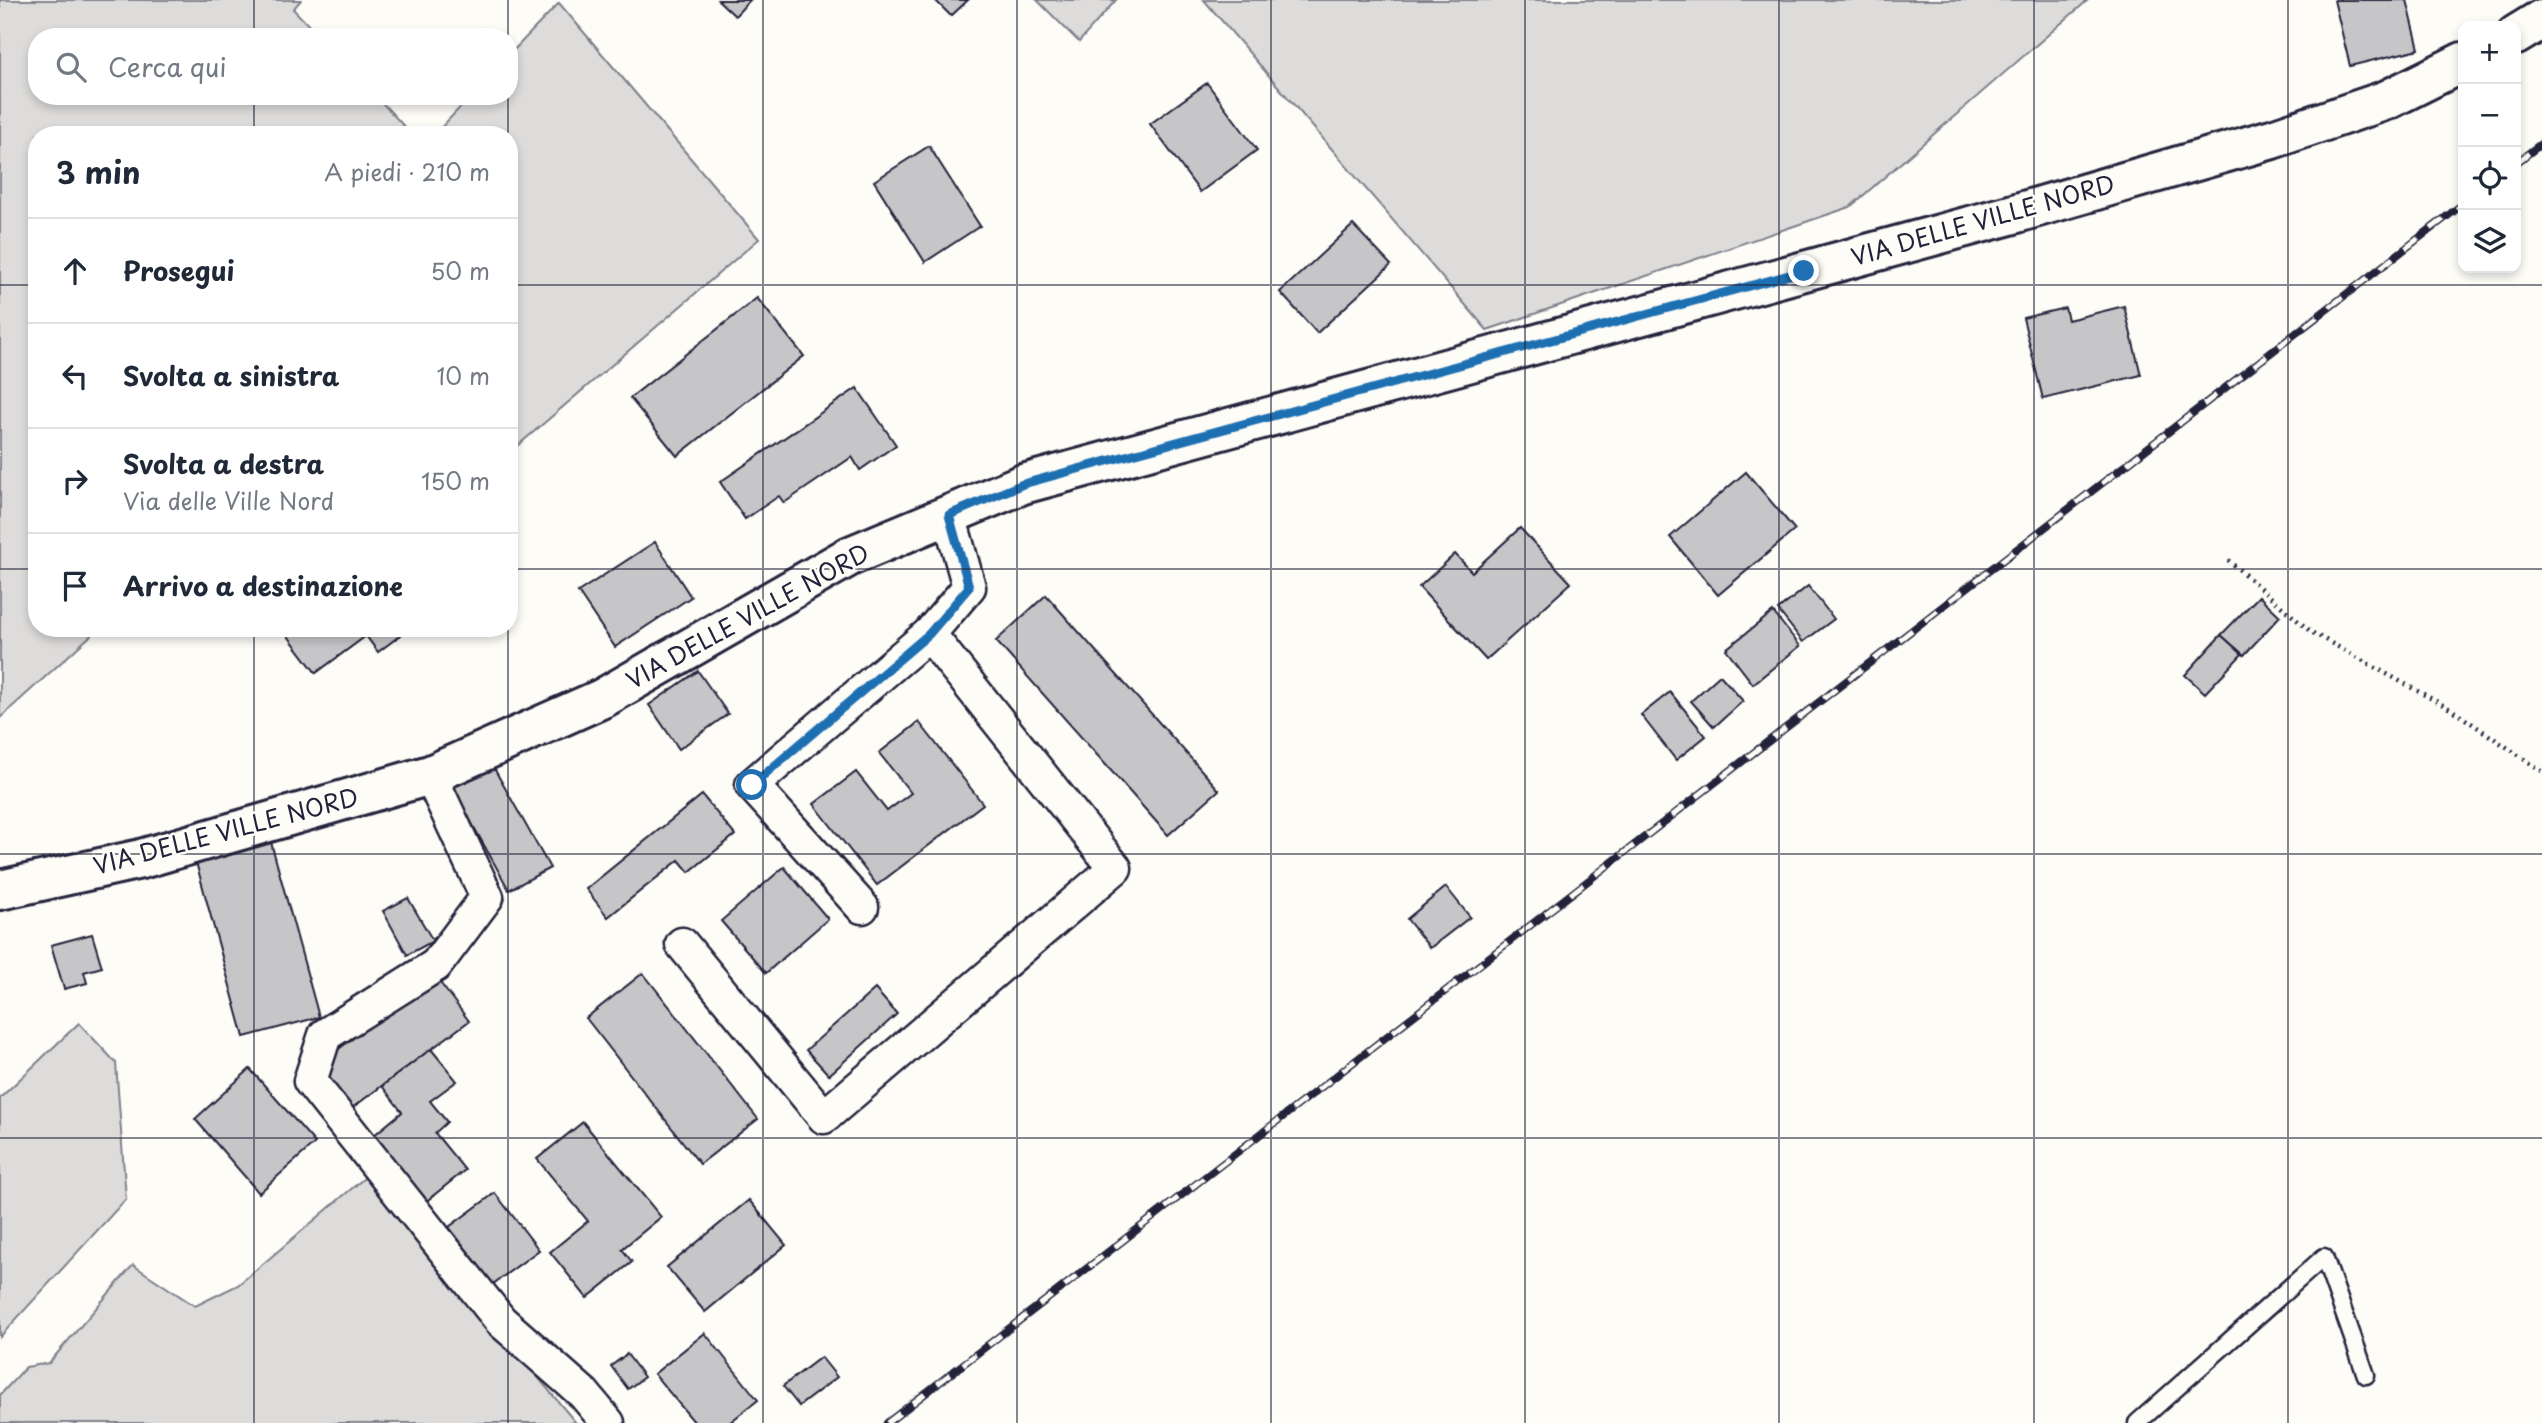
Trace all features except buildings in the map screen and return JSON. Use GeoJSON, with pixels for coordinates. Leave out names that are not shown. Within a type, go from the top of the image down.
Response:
{"type":"FeatureCollection","features":[{"type":"Feature","properties":{"kind":"street"},"geometry":{"type":"LineString","coordinates":[[2521,32],[2542,19]]}},
{"type":"Feature","properties":{"kind":"street","name":"VIA DELLE VILLE NORD"},"geometry":{"type":"LineString","coordinates":[[0,890],[141,859],[430,775],[603,698],[850,556],[1023,484],[2010,215],[2272,139],[2387,100],[2458,64]]}},
{"type":"Feature","properties":{"kind":"street"},"geometry":{"type":"LineString","coordinates":[[862,907],[752,785],[929,634],[969,587],[949,515]]}},
{"type":"Feature","properties":{"kind":"street"},"geometry":{"type":"LineString","coordinates":[[682,944],[824,1117],[1115,868],[929,634]]}},
{"type":"Feature","properties":{"kind":"street"},"geometry":{"type":"LineString","coordinates":[[430,775],[487,897],[436,965],[325,1035],[310,1081],[501,1321],[584,1394],[608,1423]]}},
{"type":"Feature","properties":{"kind":"lane"},"geometry":{"type":"LineString","coordinates":[[2137,1423],[2324,1257],[2366,1374]]}},
{"type":"Feature","properties":{"kind":"path"},"geometry":{"type":"LineString","coordinates":[[2228,560],[2311,632],[2452,710],[2542,771]]}},
{"type":"Feature","properties":{"kind":"shaded area"},"geometry":{"type":"Polygon","coordinates":[[[0,0],[301,0],[293,9],[311,28],[28,28],[28,105],[384,105],[404,126],[28,126],[28,637],[89,637],[0,718],[0,0]]]}},
{"type":"Feature","properties":{"kind":"shaded area"},"geometry":{"type":"Polygon","coordinates":[[[1037,0],[1116,0],[1079,42],[1037,0]]]}},
{"type":"Feature","properties":{"kind":"shaded area"},"geometry":{"type":"Polygon","coordinates":[[[1204,0],[2088,0],[1850,207],[1487,330],[1204,0]]]}},
{"type":"Feature","properties":{"kind":"shaded area"},"geometry":{"type":"Polygon","coordinates":[[[559,3],[759,239],[518,445],[518,126],[443,126],[462,105],[518,105],[518,46],[559,3]]]}},
{"type":"Feature","properties":{"kind":"shaded area"},"geometry":{"type":"Polygon","coordinates":[[[79,1023],[116,1063],[126,1199],[0,1337],[0,1098],[79,1023]]]}},
{"type":"Feature","properties":{"kind":"shaded area"},"geometry":{"type":"Polygon","coordinates":[[[369,1174],[576,1423],[0,1423],[0,1395],[26,1367],[49,1363],[133,1265],[195,1306],[238,1285],[369,1174]]]}},
{"type":"Feature","properties":{"kind":"railway"},"geometry":{"type":"LineString","coordinates":[[2521,159],[2542,143]]}},
{"type":"Feature","properties":{"kind":"railway"},"geometry":{"type":"LineString","coordinates":[[887,1423],[2458,208]]}},
{"type":"Feature","properties":{"kind":"route"},"geometry":{"type":"LineString","coordinates":[[752,785],[929,634],[969,587],[949,515],[1023,484],[1804,271]]}}]}
